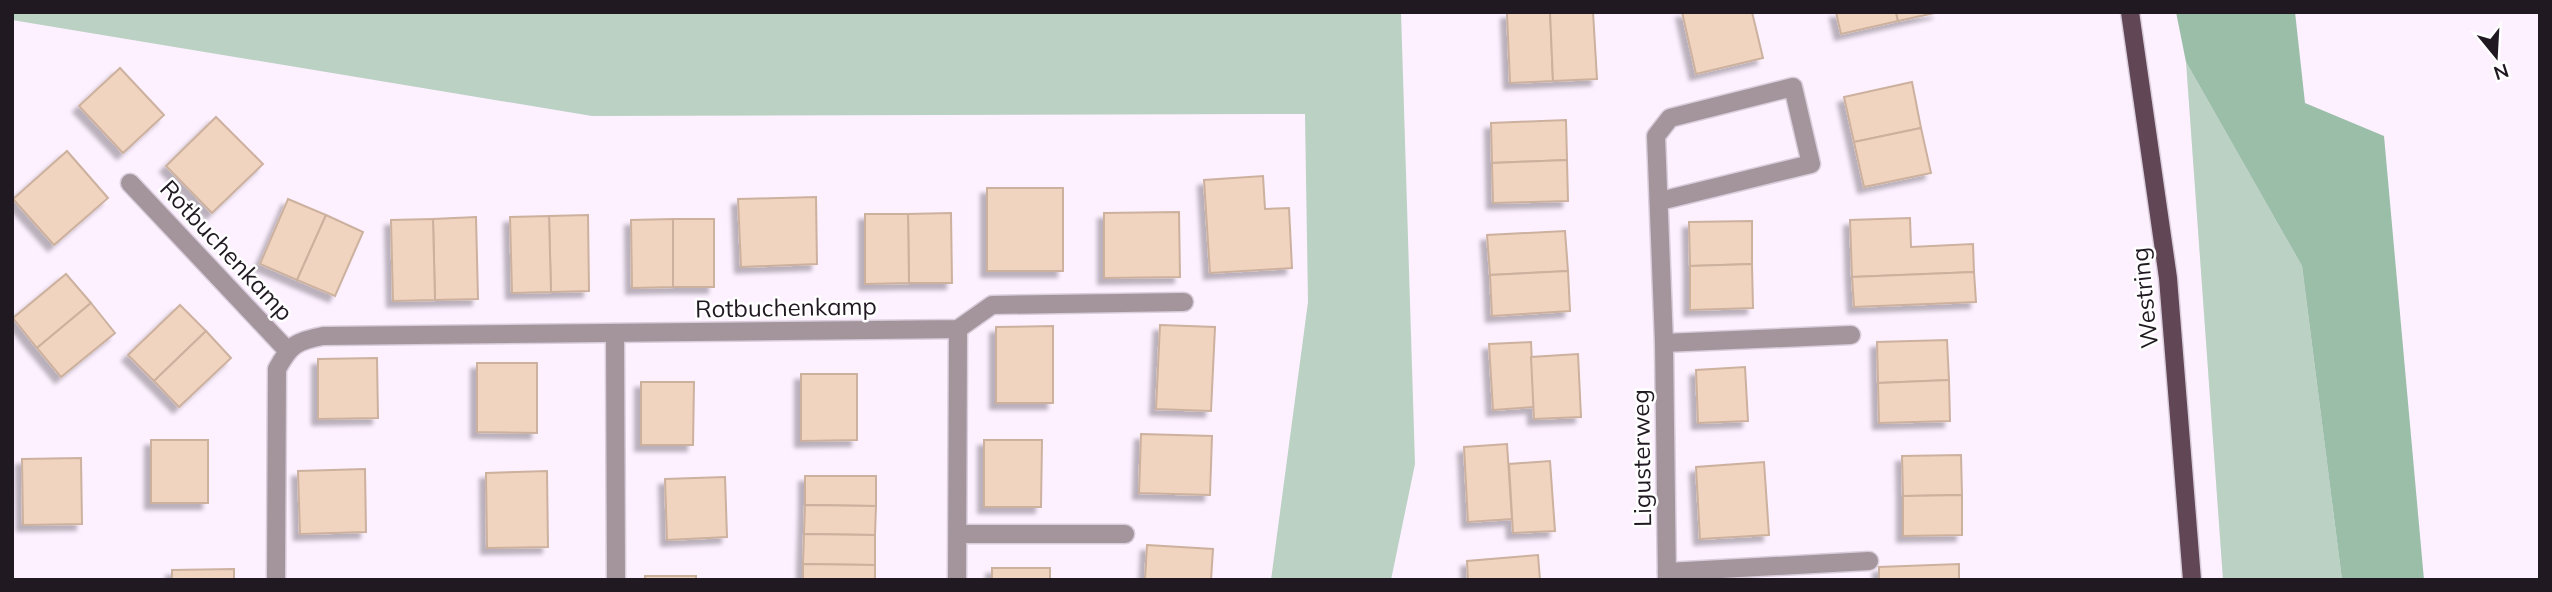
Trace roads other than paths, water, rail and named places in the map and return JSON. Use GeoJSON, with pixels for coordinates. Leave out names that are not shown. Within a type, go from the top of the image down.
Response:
{"type":"FeatureCollection","features":[{"type":"Feature","properties":{"kind":"main road","name":"Westring"},"geometry":{"type":"LineString","coordinates":[[2130,12],[2168,278],[2192,580]]}},
{"type":"Feature","properties":{"kind":"street","name":"Ligusterweg"},"geometry":{"type":"LineString","coordinates":[[1660,201],[1811,163],[1793,87],[1670,118],[1656,136],[1664,343],[1667,576],[1869,561]]}},
{"type":"Feature","properties":{"kind":"street","name":"Rotbuchenkamp"},"geometry":{"type":"LineString","coordinates":[[131,183],[287,350]]}},
{"type":"Feature","properties":{"kind":"street"},"geometry":{"type":"LineString","coordinates":[[957,580],[958,329],[992,305],[1184,302]]}},
{"type":"Feature","properties":{"kind":"street","name":"Rotbuchenkamp"},"geometry":{"type":"LineString","coordinates":[[276,580],[277,369],[287,350],[303,340],[323,336],[958,329]]}},
{"type":"Feature","properties":{"kind":"street"},"geometry":{"type":"LineString","coordinates":[[615,333],[617,580]]}},
{"type":"Feature","properties":{"kind":"street"},"geometry":{"type":"LineString","coordinates":[[1664,343],[1851,335]]}},
{"type":"Feature","properties":{"kind":"street"},"geometry":{"type":"LineString","coordinates":[[958,534],[1125,534]]}}]}
